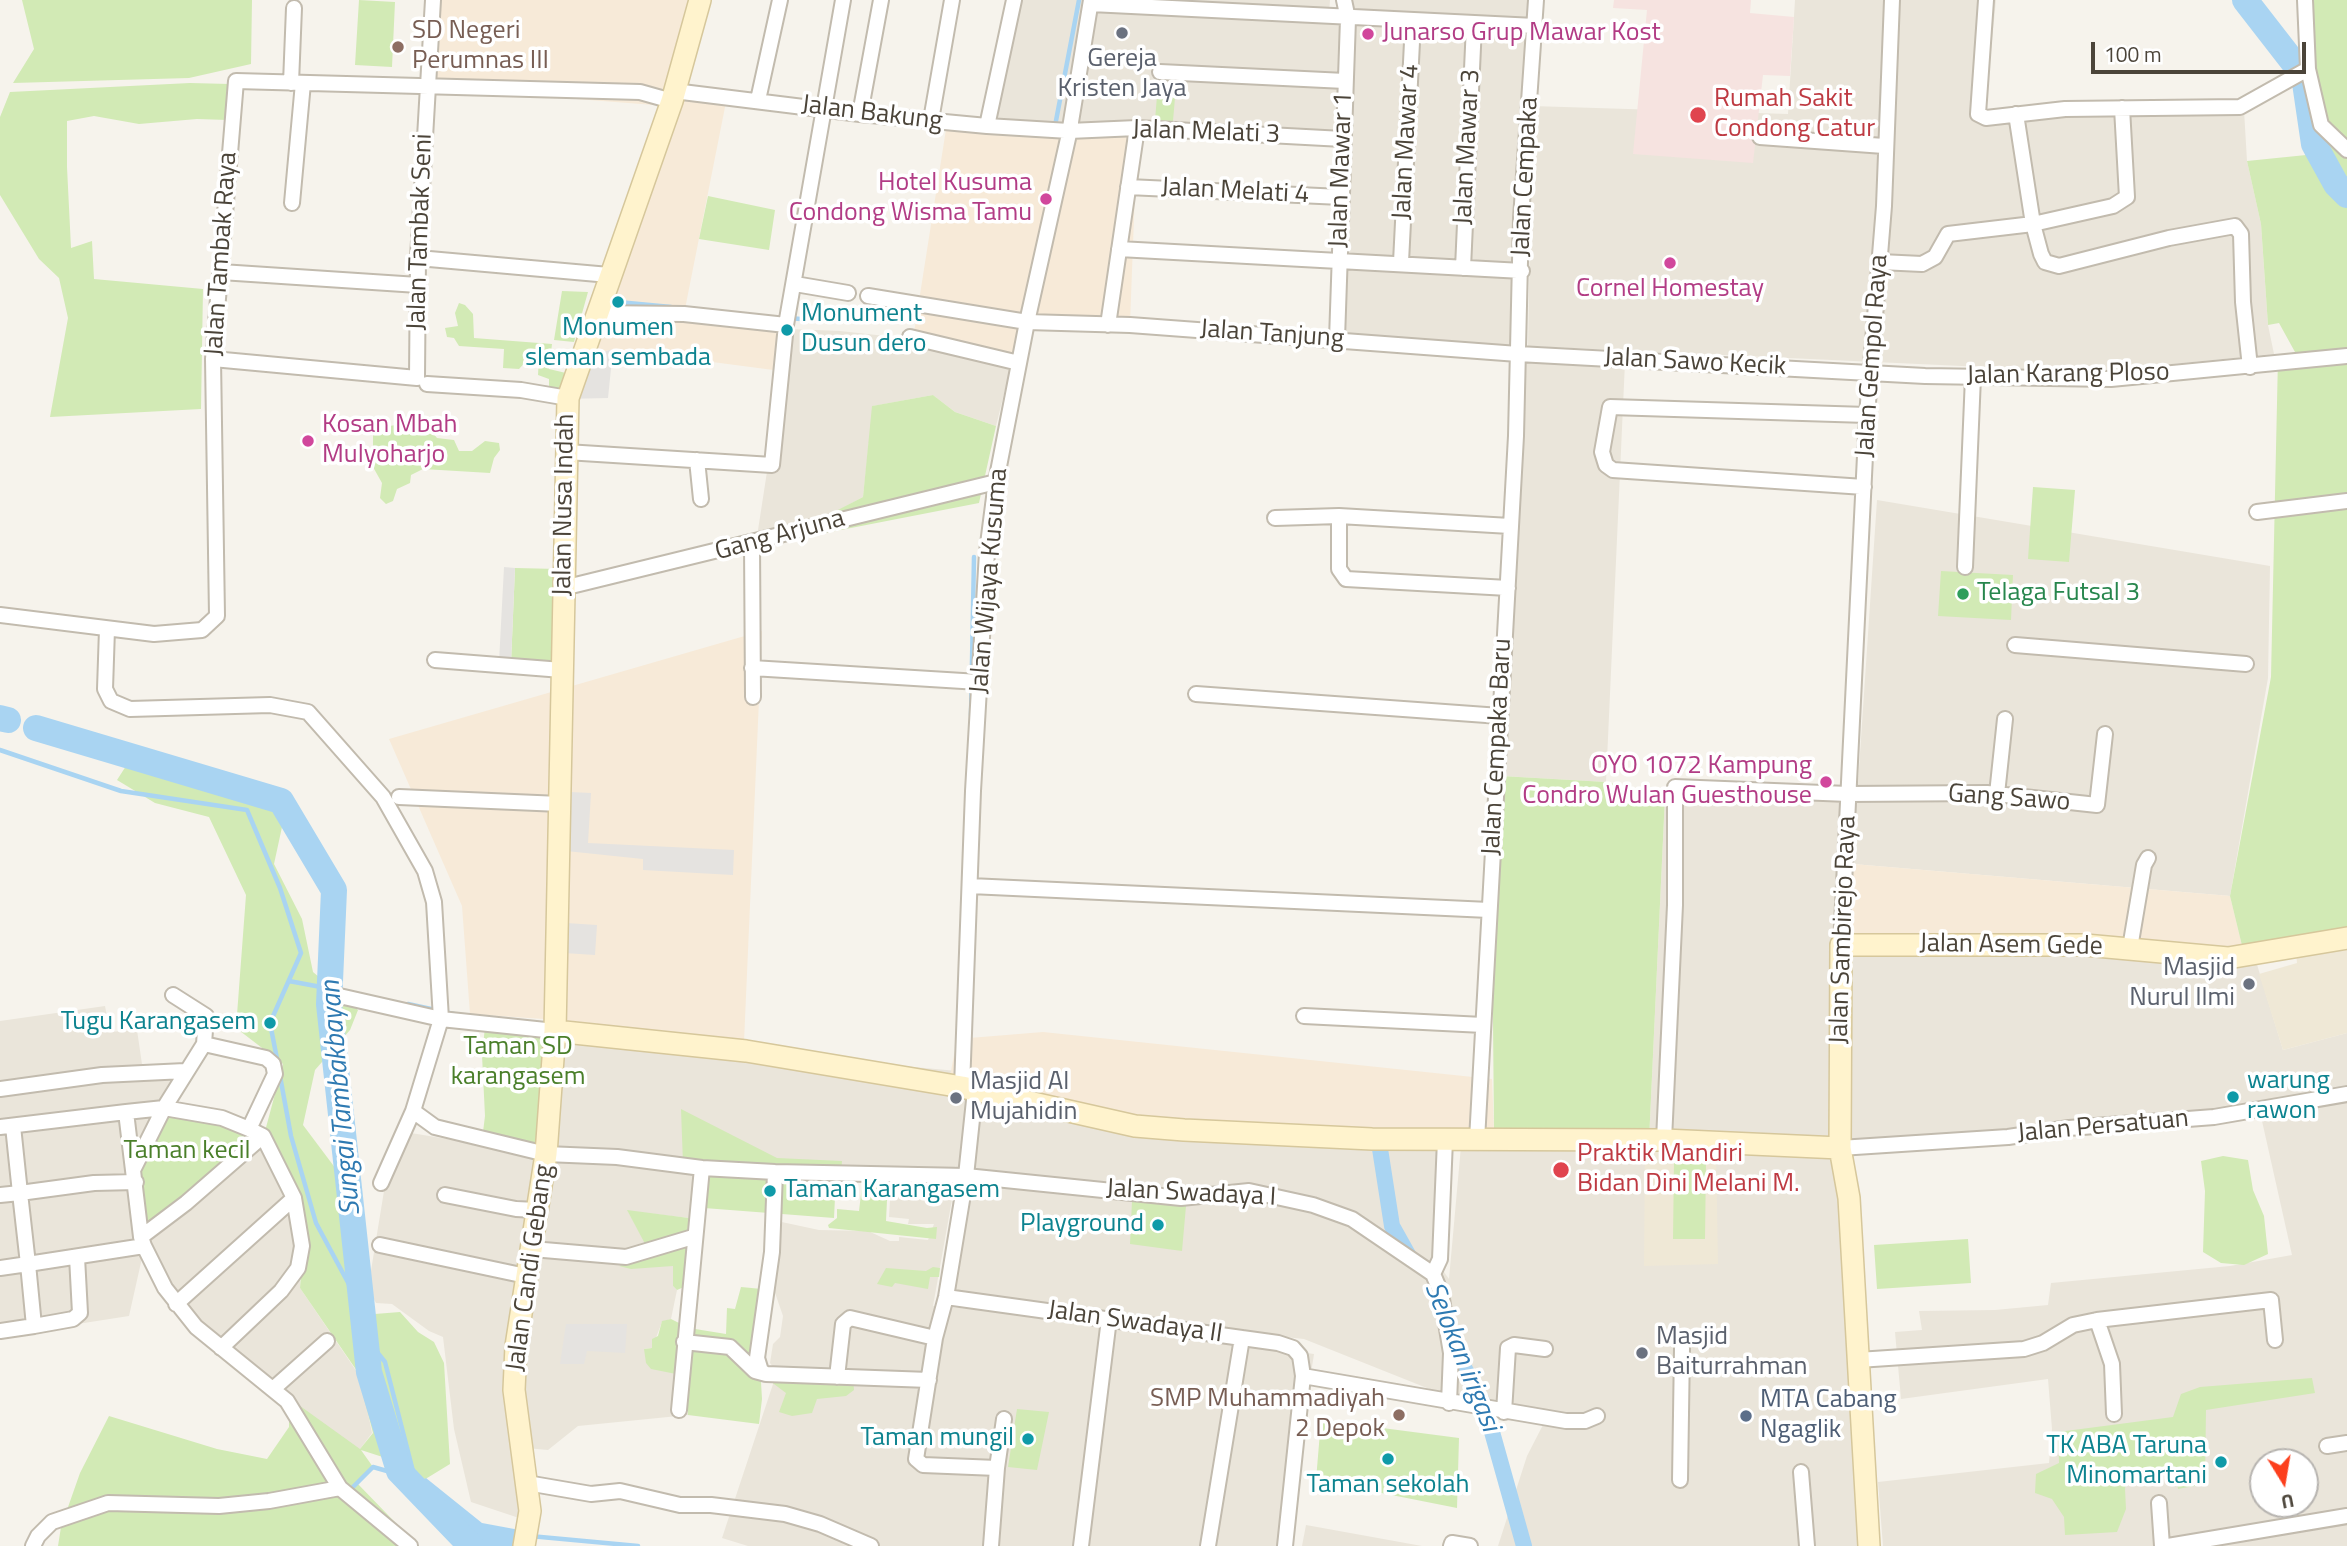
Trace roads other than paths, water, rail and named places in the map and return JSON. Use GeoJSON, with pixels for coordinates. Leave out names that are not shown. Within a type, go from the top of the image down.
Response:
{"type":"FeatureCollection","features":[{"type":"Feature","properties":{"kind":"street","name":"Jalan Tambak Seni"},"geometry":{"type":"LineString","coordinates":[[422,381],[418,257],[433,0]]}},
{"type":"Feature","properties":{"kind":"street","name":"Jalan Nusa Indah"},"geometry":{"type":"LineString","coordinates":[[555,1031],[568,398],[673,96],[700,0]]}},
{"type":"Feature","properties":{"kind":"street"},"geometry":{"type":"LineString","coordinates":[[758,100],[780,0]]}},
{"type":"Feature","properties":{"kind":"street"},"geometry":{"type":"LineString","coordinates":[[566,452],[772,465],[786,326],[822,109],[844,0]]}},
{"type":"Feature","properties":{"kind":"street"},"geometry":{"type":"LineString","coordinates":[[860,114],[881,0]]}},
{"type":"Feature","properties":{"kind":"street"},"geometry":{"type":"LineString","coordinates":[[931,120],[952,0]]}},
{"type":"Feature","properties":{"kind":"street"},"geometry":{"type":"LineString","coordinates":[[986,126],[1014,0]]}},
{"type":"Feature","properties":{"kind":"street","name":"Jalan Mawar 1"},"geometry":{"type":"LineString","coordinates":[[1337,340],[1348,19],[1344,0]]}},
{"type":"Feature","properties":{"kind":"street","name":"Jalan Cempaka"},"geometry":{"type":"LineString","coordinates":[[1518,354],[1522,271],[1521,218],[1536,0]]}},
{"type":"Feature","properties":{"kind":"street","name":"Jalan Gempol Raya"},"geometry":{"type":"LineString","coordinates":[[1853,712],[1867,415],[1880,262],[1892,0]]}},
{"type":"Feature","properties":{"kind":"street"},"geometry":{"type":"LineString","coordinates":[[1986,0],[1978,114],[1986,118],[2122,108],[2240,107],[2300,73]]}},
{"type":"Feature","properties":{"kind":"street"},"geometry":{"type":"LineString","coordinates":[[2305,0],[2300,73],[2321,125],[2347,150]]}},
{"type":"Feature","properties":{"kind":"street"},"geometry":{"type":"LineString","coordinates":[[1091,2],[1348,19],[1535,26]]}},
{"type":"Feature","properties":{"kind":"street","name":"Jalan Wijaya Kusuma"},"geometry":{"type":"LineString","coordinates":[[997,1468],[919,1463],[916,1459],[935,1338],[946,1297],[966,1176],[970,886],[987,552],[996,482],[1027,322],[1069,131],[1091,2]]}},
{"type":"Feature","properties":{"kind":"street"},"geometry":{"type":"LineString","coordinates":[[292,203],[297,83],[294,8]]}},
{"type":"Feature","properties":{"kind":"street","name":"Jalan Mawar 4"},"geometry":{"type":"LineString","coordinates":[[1401,262],[1413,22]]}},
{"type":"Feature","properties":{"kind":"street","name":"Jalan Mawar 3"},"geometry":{"type":"LineString","coordinates":[[1463,268],[1474,25]]}},
{"type":"Feature","properties":{"kind":"street"},"geometry":{"type":"LineString","coordinates":[[1160,72],[1345,81]]}},
{"type":"Feature","properties":{"kind":"street","name":"Jalan Tambak Raya"},"geometry":{"type":"LineString","coordinates":[[107,629],[154,634],[186,633],[202,630],[217,616],[213,359],[236,81],[640,92],[673,96]]}},
{"type":"Feature","properties":{"kind":"street","name":"Jalan Bakung"},"geometry":{"type":"LineString","coordinates":[[673,96],[758,100],[860,114],[1069,131]]}},
{"type":"Feature","properties":{"kind":"street"},"geometry":{"type":"LineString","coordinates":[[1880,262],[1922,264],[1935,257],[1950,233],[2033,224],[2113,206],[2127,197],[2122,108]]}},
{"type":"Feature","properties":{"kind":"street"},"geometry":{"type":"LineString","coordinates":[[2016,114],[2033,224],[2045,262],[2059,265],[2169,238],[2235,226],[2241,234],[2243,302],[2250,367]]}},
{"type":"Feature","properties":{"kind":"street"},"geometry":{"type":"LineString","coordinates":[[1108,325],[1136,128]]}},
{"type":"Feature","properties":{"kind":"street","name":"Jalan Melati 3"},"geometry":{"type":"LineString","coordinates":[[1069,131],[1136,128],[1343,139]]}},
{"type":"Feature","properties":{"kind":"street"},"geometry":{"type":"LineString","coordinates":[[1760,137],[1884,146]]}},
{"type":"Feature","properties":{"kind":"street","name":"Jalan Melati 4"},"geometry":{"type":"LineString","coordinates":[[1128,187],[1342,197]]}},
{"type":"Feature","properties":{"kind":"street"},"geometry":{"type":"LineString","coordinates":[[1119,249],[1401,262],[1522,271]]}},
{"type":"Feature","properties":{"kind":"street"},"geometry":{"type":"LineString","coordinates":[[418,257],[609,275]]}},
{"type":"Feature","properties":{"kind":"street"},"geometry":{"type":"LineString","coordinates":[[221,272],[418,285]]}},
{"type":"Feature","properties":{"kind":"street"},"geometry":{"type":"LineString","coordinates":[[795,284],[848,293]]}},
{"type":"Feature","properties":{"kind":"street","name":"Jalan Tanjung"},"geometry":{"type":"LineString","coordinates":[[868,296],[1027,322],[1108,325],[1518,354]]}},
{"type":"Feature","properties":{"kind":"street"},"geometry":{"type":"LineString","coordinates":[[597,313],[684,314],[786,326]]}},
{"type":"Feature","properties":{"kind":"street"},"geometry":{"type":"LineString","coordinates":[[910,337],[1020,363]]}},
{"type":"Feature","properties":{"kind":"street","name":"Jalan Sawo Kecik"},"geometry":{"type":"LineString","coordinates":[[1518,354],[1871,373]]}},
{"type":"Feature","properties":{"kind":"street","name":"Jalan Cempaka Baru"},"geometry":{"type":"LineString","coordinates":[[1477,1140],[1508,588],[1518,354]]}},
{"type":"Feature","properties":{"kind":"street","name":"Jalan Karang Ploso"},"geometry":{"type":"LineString","coordinates":[[1871,373],[2111,379],[2347,356]]}},
{"type":"Feature","properties":{"kind":"street"},"geometry":{"type":"LineString","coordinates":[[213,359],[522,390],[568,398]]}},
{"type":"Feature","properties":{"kind":"street"},"geometry":{"type":"LineString","coordinates":[[1965,567],[1973,377]]}},
{"type":"Feature","properties":{"kind":"street"},"geometry":{"type":"LineString","coordinates":[[1864,488],[1613,470],[1606,466],[1602,452],[1610,407],[1867,415]]}},
{"type":"Feature","properties":{"kind":"street"},"geometry":{"type":"LineString","coordinates":[[697,460],[701,499]]}},
{"type":"Feature","properties":{"kind":"street","name":"Gang Arjuna"},"geometry":{"type":"LineString","coordinates":[[563,588],[752,544],[774,536],[996,482]]}},
{"type":"Feature","properties":{"kind":"street"},"geometry":{"type":"LineString","coordinates":[[2257,512],[2347,501]]}},
{"type":"Feature","properties":{"kind":"street"},"geometry":{"type":"LineString","coordinates":[[1275,518],[1339,516],[1510,526]]}},
{"type":"Feature","properties":{"kind":"street"},"geometry":{"type":"LineString","coordinates":[[1339,516],[1339,569],[1346,579],[1508,588]]}},
{"type":"Feature","properties":{"kind":"street"},"geometry":{"type":"LineString","coordinates":[[752,544],[753,697]]}},
{"type":"Feature","properties":{"kind":"street"},"geometry":{"type":"LineString","coordinates":[[0,615],[107,629],[105,689],[108,698],[119,706],[138,710],[270,705],[308,712],[383,797],[425,870],[434,902],[441,1013],[413,1111],[381,1183]]}},
{"type":"Feature","properties":{"kind":"street"},"geometry":{"type":"LineString","coordinates":[[2015,645],[2246,664]]}},
{"type":"Feature","properties":{"kind":"street"},"geometry":{"type":"LineString","coordinates":[[435,660],[562,670]]}},
{"type":"Feature","properties":{"kind":"street"},"geometry":{"type":"LineString","coordinates":[[752,668],[979,682]]}},
{"type":"Feature","properties":{"kind":"street"},"geometry":{"type":"LineString","coordinates":[[1196,694],[1326,701],[1500,716]]}},
{"type":"Feature","properties":{"kind":"street","name":"Jalan Sambirejo Raya"},"geometry":{"type":"LineString","coordinates":[[1853,712],[1841,945],[1849,1198],[1869,1546]]}},
{"type":"Feature","properties":{"kind":"street"},"geometry":{"type":"LineString","coordinates":[[1997,794],[2004,719]]}},
{"type":"Feature","properties":{"kind":"street","name":"Gang Sawo"},"geometry":{"type":"LineString","coordinates":[[1664,1140],[1675,905],[1675,788],[1848,794],[1997,794],[2097,805],[2105,734]]}},
{"type":"Feature","properties":{"kind":"street"},"geometry":{"type":"LineString","coordinates":[[399,797],[560,804]]}},
{"type":"Feature","properties":{"kind":"street"},"geometry":{"type":"LineString","coordinates":[[2130,948],[2144,865],[2148,858]]}},
{"type":"Feature","properties":{"kind":"street"},"geometry":{"type":"LineString","coordinates":[[970,886],[1489,910]]}},
{"type":"Feature","properties":{"kind":"street","name":"Jalan Asem Gede"},"geometry":{"type":"LineString","coordinates":[[1841,945],[2085,945],[2228,958],[2347,938]]}},
{"type":"Feature","properties":{"kind":"street"},"geometry":{"type":"LineString","coordinates":[[135,1175],[164,1108],[204,1044],[206,1016],[173,995]]}},
{"type":"Feature","properties":{"kind":"street"},"geometry":{"type":"LineString","coordinates":[[335,995],[555,1031],[746,1051],[968,1089],[1135,1126],[1446,1140],[1664,1140],[1849,1147]]}},
{"type":"Feature","properties":{"kind":"street"},"geometry":{"type":"LineString","coordinates":[[1304,1016],[1483,1025]]}},
{"type":"Feature","properties":{"kind":"street","name":"Jalan Candi Gebang"},"geometry":{"type":"LineString","coordinates":[[526,1536],[530,1511],[514,1390],[516,1346],[546,1154],[555,1031]]}},
{"type":"Feature","properties":{"kind":"street"},"geometry":{"type":"LineString","coordinates":[[204,1044],[266,1058],[273,1064],[275,1074],[249,1129]]}},
{"type":"Feature","properties":{"kind":"street"},"geometry":{"type":"LineString","coordinates":[[0,1088],[102,1075],[186,1071]]}},
{"type":"Feature","properties":{"kind":"street","name":"Jalan Persatuan"},"geometry":{"type":"LineString","coordinates":[[1849,1147],[2008,1137],[2069,1128],[2214,1117],[2347,1094]]}},
{"type":"Feature","properties":{"kind":"street"},"geometry":{"type":"LineString","coordinates":[[34,1326],[20,1193],[6,1126],[164,1108],[222,1118],[263,1136],[294,1198],[302,1246],[299,1268],[281,1291],[221,1348]]}},
{"type":"Feature","properties":{"kind":"street","name":"Jalan Swadaya I"},"geometry":{"type":"LineString","coordinates":[[413,1111],[435,1127],[546,1154],[617,1157],[702,1168],[775,1172],[966,1176],[1181,1198],[1249,1191],[1313,1205],[1352,1219],[1421,1269],[1433,1274]]}},
{"type":"Feature","properties":{"kind":"street"},"geometry":{"type":"LineString","coordinates":[[126,1112],[143,1241],[164,1288],[176,1304],[221,1348],[287,1401],[342,1489],[410,1546]]}},
{"type":"Feature","properties":{"kind":"street"},"geometry":{"type":"LineString","coordinates":[[0,1268],[77,1257],[143,1241],[263,1136]]}},
{"type":"Feature","properties":{"kind":"street"},"geometry":{"type":"LineString","coordinates":[[1446,1140],[1440,1259],[1433,1274],[1441,1293],[1451,1353],[1449,1403]]}},
{"type":"Feature","properties":{"kind":"street"},"geometry":{"type":"LineString","coordinates":[[679,1410],[693,1237],[702,1168]]}},
{"type":"Feature","properties":{"kind":"street"},"geometry":{"type":"LineString","coordinates":[[766,1374],[757,1365],[757,1358],[772,1252],[775,1172]]}},
{"type":"Feature","properties":{"kind":"street"},"geometry":{"type":"LineString","coordinates":[[0,1195],[135,1175]]}},
{"type":"Feature","properties":{"kind":"street"},"geometry":{"type":"LineString","coordinates":[[445,1195],[516,1209],[536,1210]]}},
{"type":"Feature","properties":{"kind":"street"},"geometry":{"type":"LineString","coordinates":[[176,1304],[294,1198]]}},
{"type":"Feature","properties":{"kind":"street"},"geometry":{"type":"LineString","coordinates":[[532,1250],[626,1257],[693,1237]]}},
{"type":"Feature","properties":{"kind":"street"},"geometry":{"type":"LineString","coordinates":[[380,1245],[526,1276]]}},
{"type":"Feature","properties":{"kind":"street"},"geometry":{"type":"LineString","coordinates":[[0,1331],[74,1319],[80,1312],[81,1290],[77,1257]]}},
{"type":"Feature","properties":{"kind":"street","name":"Jalan Swadaya II"},"geometry":{"type":"LineString","coordinates":[[946,1297],[1242,1338],[1293,1348],[1300,1356],[1303,1376]]}},
{"type":"Feature","properties":{"kind":"street"},"geometry":{"type":"LineString","coordinates":[[1858,1360],[2024,1349],[2043,1343],[2073,1325],[2097,1320],[2271,1300],[2275,1340]]}},
{"type":"Feature","properties":{"kind":"street"},"geometry":{"type":"LineString","coordinates":[[837,1377],[843,1324],[850,1318],[935,1338]]}},
{"type":"Feature","properties":{"kind":"street"},"geometry":{"type":"LineString","coordinates":[[1081,1546],[1109,1319]]}},
{"type":"Feature","properties":{"kind":"street"},"geometry":{"type":"LineString","coordinates":[[2097,1320],[2112,1364],[2114,1415]]}},
{"type":"Feature","properties":{"kind":"street"},"geometry":{"type":"LineString","coordinates":[[1208,1546],[1242,1338]]}},
{"type":"Feature","properties":{"kind":"street"},"geometry":{"type":"LineString","coordinates":[[273,1389],[327,1341]]}},
{"type":"Feature","properties":{"kind":"street"},"geometry":{"type":"LineString","coordinates":[[684,1342],[730,1347],[755,1371],[766,1374],[929,1380]]}},
{"type":"Feature","properties":{"kind":"street"},"geometry":{"type":"LineString","coordinates":[[1502,1412],[1508,1348],[1514,1345],[1545,1349]]}},
{"type":"Feature","properties":{"kind":"street"},"geometry":{"type":"LineString","coordinates":[[1680,1480],[1682,1348]]}},
{"type":"Feature","properties":{"kind":"street"},"geometry":{"type":"LineString","coordinates":[[1285,1546],[1303,1376],[1566,1421],[1585,1421],[1597,1416]]}},
{"type":"Feature","properties":{"kind":"street"},"geometry":{"type":"LineString","coordinates":[[991,1546],[1004,1419]]}},
{"type":"Feature","properties":{"kind":"street"},"geometry":{"type":"LineString","coordinates":[[2327,1446],[2347,1443]]}},
{"type":"Feature","properties":{"kind":"street"},"geometry":{"type":"LineString","coordinates":[[1801,1472],[1807,1546]]}},
{"type":"Feature","properties":{"kind":"street"},"geometry":{"type":"LineString","coordinates":[[527,1483],[591,1494],[621,1490],[680,1505],[711,1505],[785,1514],[871,1546]]}},
{"type":"Feature","properties":{"kind":"street"},"geometry":{"type":"LineString","coordinates":[[33,1546],[38,1536],[52,1522],[108,1503],[219,1506],[342,1489]]}},
{"type":"Feature","properties":{"kind":"street"},"geometry":{"type":"LineString","coordinates":[[2159,1503],[2162,1546]]}},
{"type":"Feature","properties":{"kind":"street"},"geometry":{"type":"LineString","coordinates":[[2168,1546],[2347,1516]]}},
{"type":"Feature","properties":{"kind":"street"},"geometry":{"type":"LineString","coordinates":[[1452,1544],[1470,1546]]}},
{"type":"Feature","properties":{"kind":"water"},"geometry":{"type":"Polygon","coordinates":[[[426,1478],[482,1523],[525,1531],[521,1546],[476,1546],[414,1486],[426,1478]]]}},
{"type":"Feature","properties":{"kind":"waterway"},"geometry":{"type":"LineString","coordinates":[[1055,126],[1079,0]]}},
{"type":"Feature","properties":{"kind":"waterway"},"geometry":{"type":"LineString","coordinates":[[2245,0],[2304,76],[2314,144],[2336,184],[2347,195]]}},
{"type":"Feature","properties":{"kind":"waterway"},"geometry":{"type":"LineString","coordinates":[[614,309],[618,302],[671,307]]}},
{"type":"Feature","properties":{"kind":"waterway"},"geometry":{"type":"LineString","coordinates":[[788,318],[801,319]]}},
{"type":"Feature","properties":{"kind":"waterway"},"geometry":{"type":"LineString","coordinates":[[971,715],[974,557]]}},
{"type":"Feature","properties":{"kind":"waterway","name":"Sungai Tambakbayan"},"geometry":{"type":"LineString","coordinates":[[0,718],[8,720]]}},
{"type":"Feature","properties":{"kind":"waterway","name":"Sungai Tambakbayan"},"geometry":{"type":"LineString","coordinates":[[36,728],[281,801],[334,890],[329,1004],[369,1372],[399,1471],[471,1546]]}},
{"type":"Feature","properties":{"kind":"waterway"},"geometry":{"type":"LineString","coordinates":[[0,750],[121,791],[247,810],[280,888],[301,953],[270,1023],[278,1064]]}},
{"type":"Feature","properties":{"kind":"waterway"},"geometry":{"type":"LineString","coordinates":[[289,981],[337,990]]}},
{"type":"Feature","properties":{"kind":"waterway"},"geometry":{"type":"LineString","coordinates":[[408,1004],[454,1014]]}},
{"type":"Feature","properties":{"kind":"waterway"},"geometry":{"type":"LineString","coordinates":[[280,1076],[291,1136],[316,1223],[352,1290],[373,1347],[385,1362],[415,1479],[424,1485]]}},
{"type":"Feature","properties":{"kind":"waterway","name":"Selokan irigasi"},"geometry":{"type":"LineString","coordinates":[[1378,1136],[1392,1226],[1411,1260]]}},
{"type":"Feature","properties":{"kind":"waterway","name":"Selokan irigasi"},"geometry":{"type":"LineString","coordinates":[[1449,1339],[1485,1407],[1524,1546]]}},
{"type":"Feature","properties":{"kind":"waterway"},"geometry":{"type":"LineString","coordinates":[[349,1491],[373,1467],[415,1479]]}},
{"type":"Feature","properties":{"kind":"waterway"},"geometry":{"type":"LineString","coordinates":[[530,1536],[638,1546]]}},
{"type":"Feature","properties":{"kind":"place","name":"Gereja Kristen Jaya"},"geometry":{"type":"Point","coordinates":[1122,33]}},
{"type":"Feature","properties":{"kind":"place","name":"Junarso Grup Mawar Kost"},"geometry":{"type":"Point","coordinates":[1368,34]}},
{"type":"Feature","properties":{"kind":"place","name":"SD Negeri Perumnas III"},"geometry":{"type":"Point","coordinates":[398,47]}},
{"type":"Feature","properties":{"kind":"place","name":"Rumah Sakit Condong Catur"},"geometry":{"type":"Point","coordinates":[1698,115]}},
{"type":"Feature","properties":{"kind":"place","name":"Hotel Kusuma Condong Wisma Tamu"},"geometry":{"type":"Point","coordinates":[1046,199]}},
{"type":"Feature","properties":{"kind":"place","name":"Cornel Homestay"},"geometry":{"type":"Point","coordinates":[1670,263]}},
{"type":"Feature","properties":{"kind":"place","name":"Monumen sleman sembada"},"geometry":{"type":"Point","coordinates":[618,302]}},
{"type":"Feature","properties":{"kind":"place","name":"Monument Dusun dero"},"geometry":{"type":"Point","coordinates":[787,330]}},
{"type":"Feature","properties":{"kind":"place","name":"Kosan Mbah Mulyoharjo"},"geometry":{"type":"Point","coordinates":[308,441]}},
{"type":"Feature","properties":{"kind":"place","name":"Telaga Futsal 3"},"geometry":{"type":"Point","coordinates":[1963,594]}},
{"type":"Feature","properties":{"kind":"place","name":"OYO 1072 Kampung Condro Wulan Guesthouse"},"geometry":{"type":"Point","coordinates":[1826,782]}},
{"type":"Feature","properties":{"kind":"place","name":"Masjid Nurul Ilmi"},"geometry":{"type":"Point","coordinates":[2249,984]}},
{"type":"Feature","properties":{"kind":"place","name":"Tugu Karangasem"},"geometry":{"type":"Point","coordinates":[270,1023]}},
{"type":"Feature","properties":{"kind":"place","name":"warung rawon"},"geometry":{"type":"Point","coordinates":[2233,1097]}},
{"type":"Feature","properties":{"kind":"place","name":"Masjid Al Mujahidin"},"geometry":{"type":"Point","coordinates":[956,1098]}},
{"type":"Feature","properties":{"kind":"place","name":"Praktik Mandiri Bidan Dini Melani M."},"geometry":{"type":"Point","coordinates":[1561,1170]}},
{"type":"Feature","properties":{"kind":"place","name":"Taman Karangasem"},"geometry":{"type":"Point","coordinates":[770,1191]}},
{"type":"Feature","properties":{"kind":"place","name":"Playground"},"geometry":{"type":"Point","coordinates":[1158,1225]}},
{"type":"Feature","properties":{"kind":"place","name":"Masjid Baiturrahman"},"geometry":{"type":"Point","coordinates":[1642,1353]}},
{"type":"Feature","properties":{"kind":"place","name":"SMP Muhammadiyah 2 Depok"},"geometry":{"type":"Point","coordinates":[1399,1415]}},
{"type":"Feature","properties":{"kind":"place","name":"MTA Cabang Ngaglik"},"geometry":{"type":"Point","coordinates":[1746,1416]}},
{"type":"Feature","properties":{"kind":"place","name":"Taman mungil"},"geometry":{"type":"Point","coordinates":[1028,1439]}},
{"type":"Feature","properties":{"kind":"place","name":"Taman sekolah"},"geometry":{"type":"Point","coordinates":[1388,1459]}},
{"type":"Feature","properties":{"kind":"place","name":"TK ABA Taruna Minomartani"},"geometry":{"type":"Point","coordinates":[2221,1462]}},
{"type":"Feature","properties":{"kind":"park label","name":"Taman SD karangasem"},"geometry":{"type":"Point","coordinates":[518,1063]}},
{"type":"Feature","properties":{"kind":"park label","name":"Taman kecil"},"geometry":{"type":"Point","coordinates":[187,1152]}}]}
